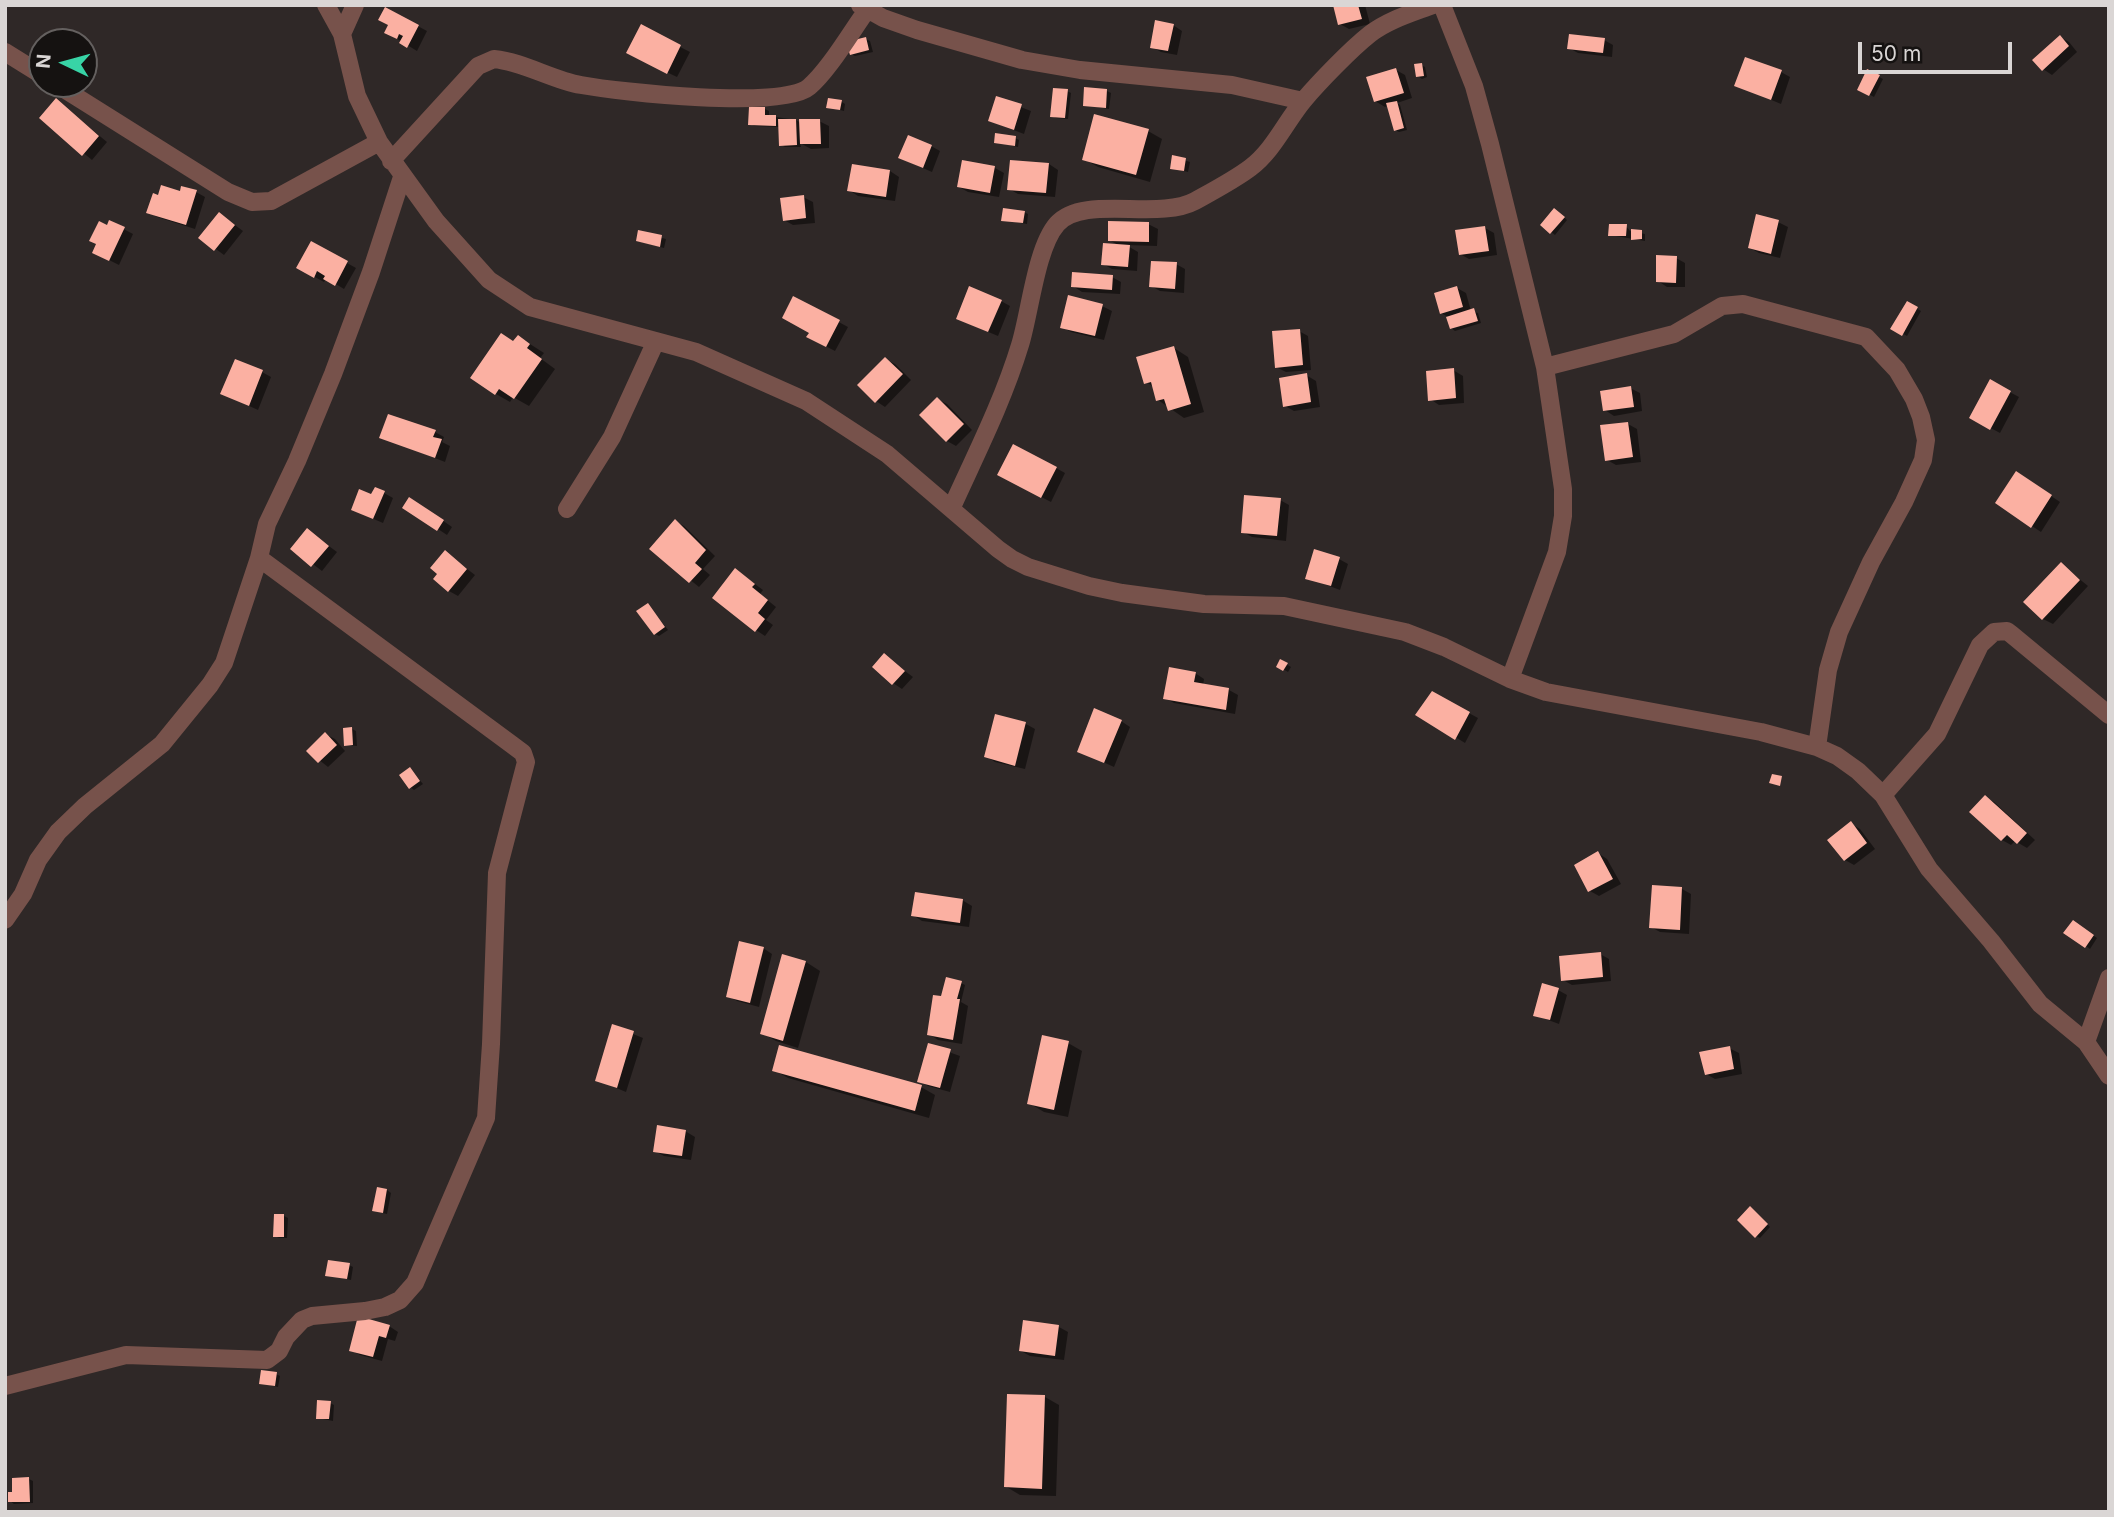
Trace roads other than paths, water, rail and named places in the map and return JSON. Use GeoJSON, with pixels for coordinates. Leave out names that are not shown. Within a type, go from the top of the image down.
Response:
{"type":"FeatureCollection","features":[{"type":"Feature","properties":{"kind":"street"},"geometry":{"type":"LineString","coordinates":[[326,5],[342,34],[357,96],[391,161],[470,261],[489,280],[530,307],[696,352],[806,401],[887,454],[1012,559],[1028,567],[1122,593],[1204,604],[1284,606],[1319,611],[1405,632],[1444,647],[1510,679],[1546,692],[1698,718],[1816,747],[1848,764],[1883,795],[1936,878],[1992,941],[2040,1004],[2086,1042],[2109,1076]]}},
{"type":"Feature","properties":{"kind":"street"},"geometry":{"type":"LineString","coordinates":[[342,34],[355,5]]}},
{"type":"Feature","properties":{"kind":"street"},"geometry":{"type":"LineString","coordinates":[[952,507],[1002,396],[1020,345],[1042,256],[1057,224],[1071,213],[1158,209],[1192,202],[1251,168],[1303,101],[1371,33],[1396,19],[1433,5]]}},
{"type":"Feature","properties":{"kind":"street"},"geometry":{"type":"LineString","coordinates":[[1442,5],[1474,86],[1490,144],[1545,367],[1563,489],[1563,516],[1557,552],[1510,679]]}},
{"type":"Feature","properties":{"kind":"street"},"geometry":{"type":"LineString","coordinates":[[391,161],[478,66],[494,59],[579,85],[702,98],[784,97],[799,93],[818,78],[863,8],[918,30],[1022,60],[1080,70],[1232,85],[1303,101]]}},
{"type":"Feature","properties":{"kind":"street"},"geometry":{"type":"LineString","coordinates":[[5,52],[28,66]]}},
{"type":"Feature","properties":{"kind":"street"},"geometry":{"type":"LineString","coordinates":[[77,98],[228,192],[252,202],[271,201],[379,142]]}},
{"type":"Feature","properties":{"kind":"street"},"geometry":{"type":"LineString","coordinates":[[5,920],[23,894],[37,860],[58,832],[85,806],[162,744],[210,685],[224,663],[259,558],[267,524],[334,374],[402,177]]}},
{"type":"Feature","properties":{"kind":"street"},"geometry":{"type":"LineString","coordinates":[[1545,367],[1674,334],[1712,310],[1730,304],[1743,304],[1866,337],[1897,370],[1921,416],[1926,450],[1904,502],[1871,562],[1839,632],[1828,670],[1816,747]]}},
{"type":"Feature","properties":{"kind":"street"},"geometry":{"type":"LineString","coordinates":[[567,509],[612,437],[656,341]]}},
{"type":"Feature","properties":{"kind":"street"},"geometry":{"type":"LineString","coordinates":[[5,1386],[126,1355],[267,1360],[279,1351],[286,1337],[302,1320],[312,1316],[386,1307],[400,1300],[415,1283],[486,1118],[497,873],[520,791],[525,758],[523,753],[259,558]]}},
{"type":"Feature","properties":{"kind":"street"},"geometry":{"type":"LineString","coordinates":[[1883,795],[1937,734],[1980,645],[1994,632],[2011,634],[2109,715]]}},
{"type":"Feature","properties":{"kind":"street"},"geometry":{"type":"LineString","coordinates":[[2086,1042],[2109,978]]}}]}
